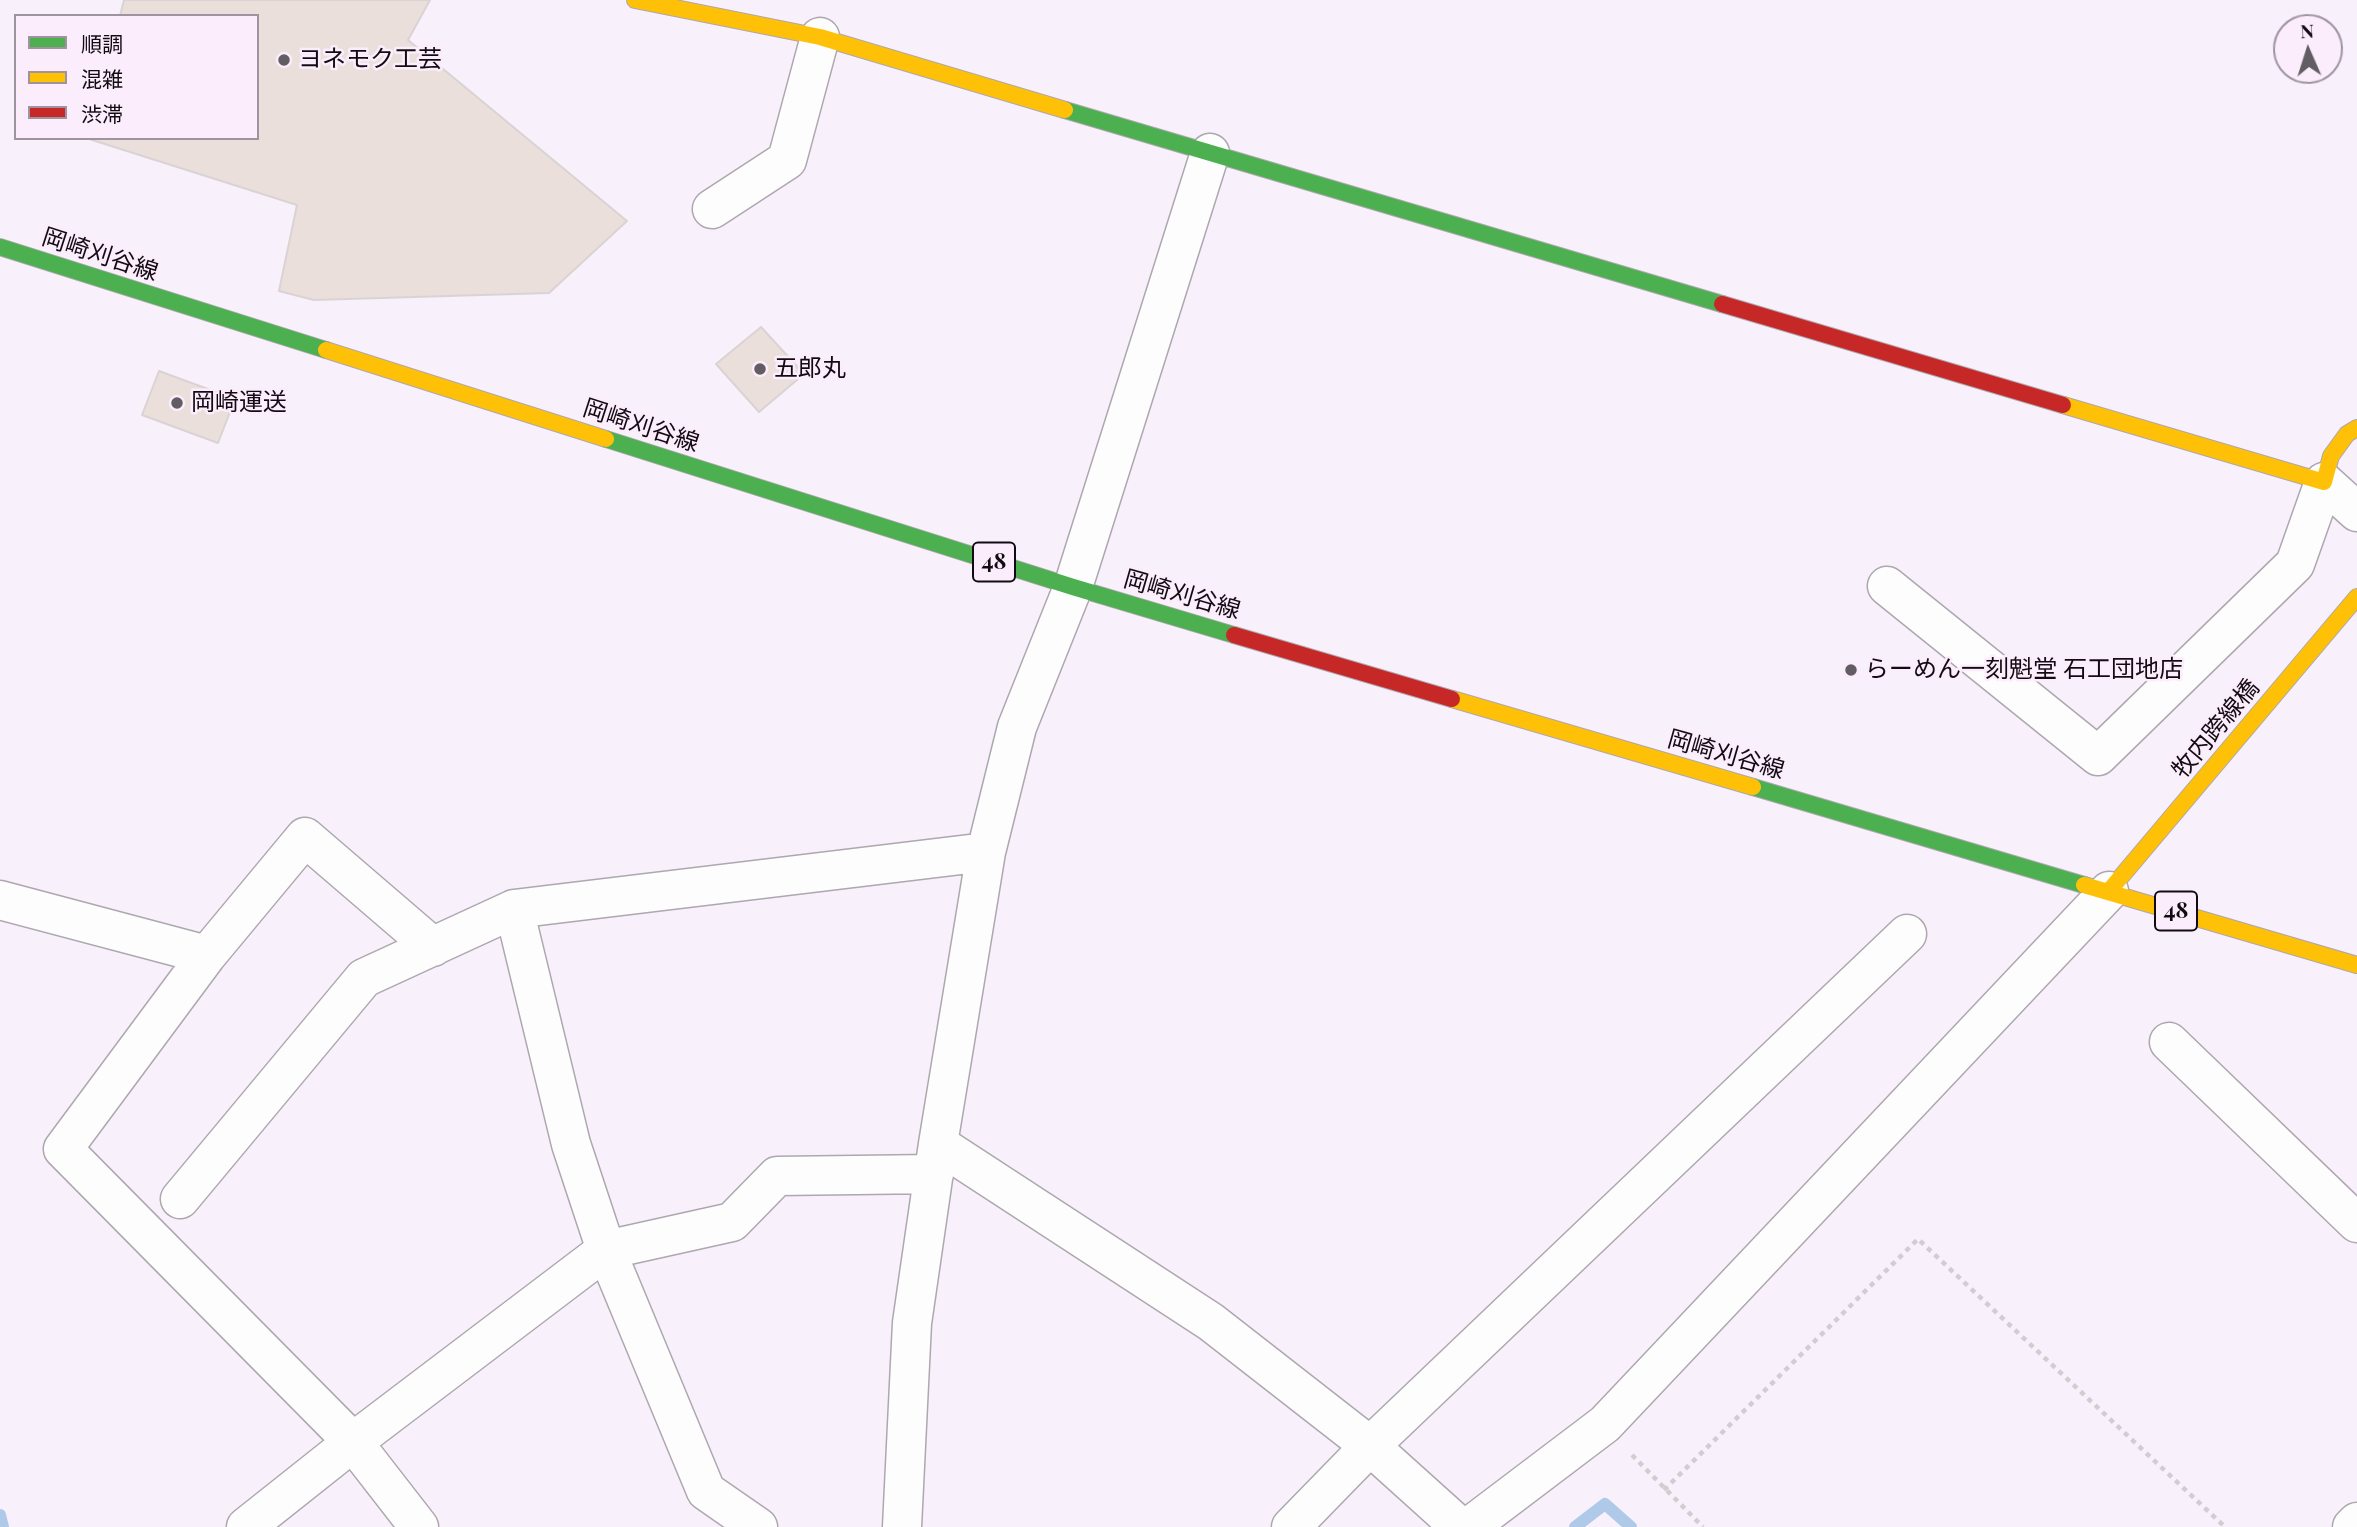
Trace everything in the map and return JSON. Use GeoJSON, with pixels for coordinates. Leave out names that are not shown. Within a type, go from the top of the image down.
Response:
{"type":"FeatureCollection","features":[{"type":"Feature","properties":{"kind":"main road"},"geometry":{"type":"LineString","coordinates":[[635,0],[820,37],[2324,482],[2331,456],[2347,434],[2357,428]]}},
{"type":"Feature","properties":{"kind":"main road","name":"岡崎刈谷線"},"geometry":{"type":"LineString","coordinates":[[0,247],[1073,587],[2357,965]]}},
{"type":"Feature","properties":{"kind":"main road","name":"牧内跨線橋"},"geometry":{"type":"LineString","coordinates":[[2109,891],[2357,597]]}},
{"type":"Feature","properties":{"kind":"street"},"geometry":{"type":"LineString","coordinates":[[712,209],[787,160],[820,37]]}},
{"type":"Feature","properties":{"kind":"street"},"geometry":{"type":"LineString","coordinates":[[902,1527],[912,1323],[986,852],[1017,727],[1073,587],[1210,153]]}},
{"type":"Feature","properties":{"kind":"street"},"geometry":{"type":"LineString","coordinates":[[1886,586],[2098,756],[2295,564],[2324,482],[2357,512]]}},
{"type":"Feature","properties":{"kind":"street"},"geometry":{"type":"LineString","coordinates":[[419,1527],[353,1442],[64,1149],[207,955],[305,837],[433,947]]}},
{"type":"Feature","properties":{"kind":"street"},"geometry":{"type":"LineString","coordinates":[[180,1199],[364,978],[514,909],[986,852]]}},
{"type":"Feature","properties":{"kind":"street"},"geometry":{"type":"LineString","coordinates":[[1469,1527],[1605,1424],[2109,891]]}},
{"type":"Feature","properties":{"kind":"street"},"geometry":{"type":"LineString","coordinates":[[0,900],[207,955]]}},
{"type":"Feature","properties":{"kind":"street"},"geometry":{"type":"LineString","coordinates":[[514,909],[570,1144],[606,1250],[706,1491],[758,1527]]}},
{"type":"Feature","properties":{"kind":"street"},"geometry":{"type":"LineString","coordinates":[[1291,1527],[1370,1446],[1907,934]]}},
{"type":"Feature","properties":{"kind":"street"},"geometry":{"type":"LineString","coordinates":[[2169,1042],[2357,1223]]}},
{"type":"Feature","properties":{"kind":"street"},"geometry":{"type":"LineString","coordinates":[[246,1527],[353,1442],[606,1250],[732,1222],[777,1176],[936,1159],[1212,1322],[1370,1446],[1460,1527]]}},
{"type":"Feature","properties":{"kind":"street"},"geometry":{"type":"LineString","coordinates":[[2352,1527],[2357,1522]]}},
{"type":"Feature","properties":{"kind":"path"},"geometry":{"type":"LineString","coordinates":[[1664,1490],[1919,1239],[2225,1527]]}},
{"type":"Feature","properties":{"kind":"path"},"geometry":{"type":"LineString","coordinates":[[1605,1424],[1664,1490],[1703,1527]]}},
{"type":"Feature","properties":{"kind":"building"},"geometry":{"type":"Polygon","coordinates":[[[124,0],[430,0],[408,40],[627,221],[549,293],[314,300],[279,291],[297,205],[92,140],[259,140],[259,14],[120,14],[124,0]]]}},
{"type":"Feature","properties":{"kind":"building","name":"五郎丸"},"geometry":{"type":"Polygon","coordinates":[[[761,327],[804,374],[759,412],[716,364],[761,327]]]}},
{"type":"Feature","properties":{"kind":"building"},"geometry":{"type":"Polygon","coordinates":[[[159,371],[235,399],[218,443],[142,415],[159,371]]]}},
{"type":"Feature","properties":{"kind":"waterway"},"geometry":{"type":"LineString","coordinates":[[1575,1527],[1605,1504],[1631,1527]]}},
{"type":"Feature","properties":{"kind":"waterway"},"geometry":{"type":"LineString","coordinates":[[0,1515],[3,1527]]}},
{"type":"Feature","properties":{"kind":"traffic: fast"},"geometry":{"type":"LineString","coordinates":[[1065,110],[1722,304]]}},
{"type":"Feature","properties":{"kind":"traffic: fast"},"geometry":{"type":"LineString","coordinates":[[0,247],[326,350]]}},
{"type":"Feature","properties":{"kind":"traffic: fast"},"geometry":{"type":"LineString","coordinates":[[606,439],[1073,587],[1234,635]]}},
{"type":"Feature","properties":{"kind":"traffic: fast"},"geometry":{"type":"LineString","coordinates":[[1753,787],[2084,885]]}},
{"type":"Feature","properties":{"kind":"traffic: slow"},"geometry":{"type":"LineString","coordinates":[[635,0],[820,37],[1065,110]]}},
{"type":"Feature","properties":{"kind":"traffic: slow"},"geometry":{"type":"LineString","coordinates":[[326,350],[606,439]]}},
{"type":"Feature","properties":{"kind":"traffic: slow"},"geometry":{"type":"LineString","coordinates":[[2063,405],[2324,482],[2331,456],[2347,434],[2357,428]]}},
{"type":"Feature","properties":{"kind":"traffic: slow"},"geometry":{"type":"LineString","coordinates":[[2109,891],[2357,597]]}},
{"type":"Feature","properties":{"kind":"traffic: slow"},"geometry":{"type":"LineString","coordinates":[[1452,699],[1753,787]]}},
{"type":"Feature","properties":{"kind":"traffic: slow"},"geometry":{"type":"LineString","coordinates":[[2084,885],[2357,965]]}},
{"type":"Feature","properties":{"kind":"traffic: jam"},"geometry":{"type":"LineString","coordinates":[[1722,304],[2063,405]]}},
{"type":"Feature","properties":{"kind":"traffic: jam"},"geometry":{"type":"LineString","coordinates":[[1234,635],[1452,699]]}},
{"type":"Feature","properties":{"kind":"place","name":"ヨネモク工芸"},"geometry":{"type":"Point","coordinates":[284,60]}},
{"type":"Feature","properties":{"kind":"place","name":"五郎丸"},"geometry":{"type":"Point","coordinates":[760,369]}},
{"type":"Feature","properties":{"kind":"place","name":"岡崎運送"},"geometry":{"type":"Point","coordinates":[177,403]}},
{"type":"Feature","properties":{"kind":"place","name":"らーめん一刻魁堂 石工団地店"},"geometry":{"type":"Point","coordinates":[1851,670]}}]}
